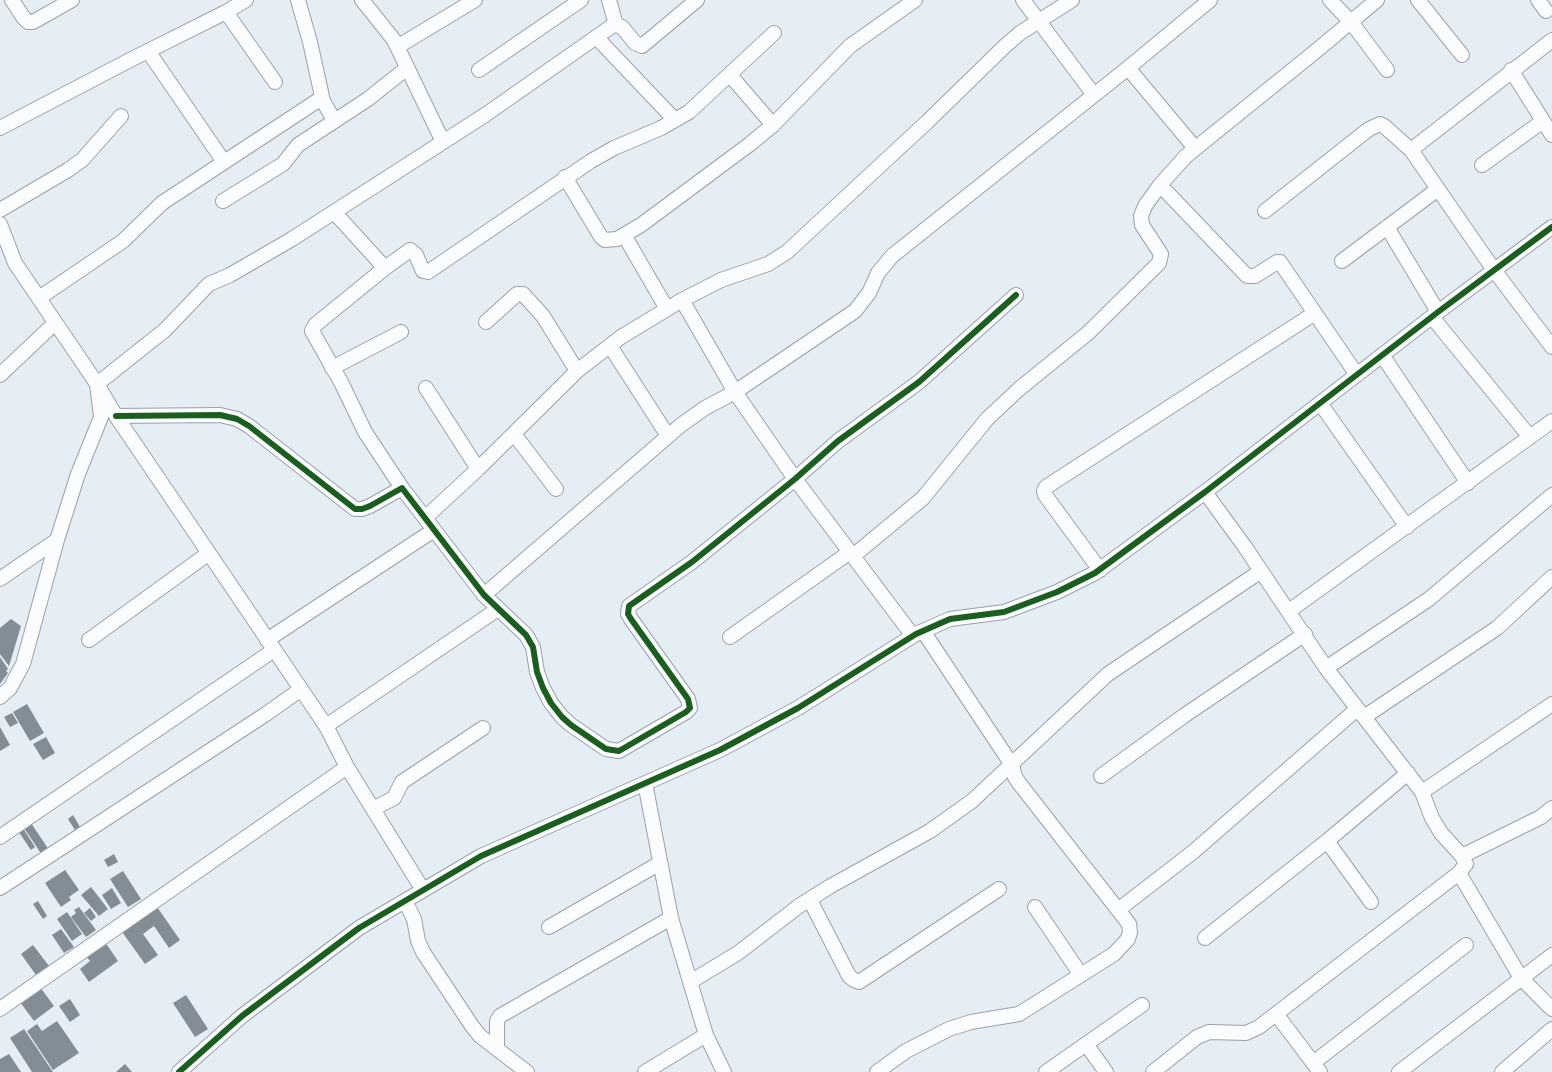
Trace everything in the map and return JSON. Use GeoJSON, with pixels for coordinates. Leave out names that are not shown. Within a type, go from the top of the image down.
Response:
{"type":"FeatureCollection","features":[{"type":"Feature","properties":{"kind":"street"},"geometry":{"type":"LineString","coordinates":[[12,0],[23,17],[28,22],[33,22],[72,0]]}},
{"type":"Feature","properties":{"kind":"street"},"geometry":{"type":"LineString","coordinates":[[0,128],[246,0]]}},
{"type":"Feature","properties":{"kind":"street"},"geometry":{"type":"LineString","coordinates":[[298,0],[323,101],[334,120]]}},
{"type":"Feature","properties":{"kind":"street"},"geometry":{"type":"LineString","coordinates":[[397,47],[475,0]]}},
{"type":"Feature","properties":{"kind":"street"},"geometry":{"type":"LineString","coordinates":[[479,70],[581,0]]}},
{"type":"Feature","properties":{"kind":"street"},"geometry":{"type":"LineString","coordinates":[[609,0],[616,25]]}},
{"type":"Feature","properties":{"kind":"street"},"geometry":{"type":"LineString","coordinates":[[97,384],[165,330],[209,284],[230,275],[284,244],[443,142],[616,25],[622,27],[635,43],[642,45],[697,0]]}},
{"type":"Feature","properties":{"kind":"street"},"geometry":{"type":"LineString","coordinates":[[615,238],[721,166],[773,125],[850,46],[915,0]]}},
{"type":"Feature","properties":{"kind":"street"},"geometry":{"type":"LineString","coordinates":[[1023,0],[1094,95]]}},
{"type":"Feature","properties":{"kind":"street"},"geometry":{"type":"LineString","coordinates":[[425,518],[478,470],[577,371],[610,345],[682,300],[721,280],[768,264],[787,252],[1005,46],[1020,33],[1072,0]]}},
{"type":"Feature","properties":{"kind":"street"},"geometry":{"type":"LineString","coordinates":[[484,595],[668,436],[705,408],[735,392],[855,311],[869,293],[878,273],[892,256],[1210,0]]}},
{"type":"Feature","properties":{"kind":"street"},"geometry":{"type":"LineString","coordinates":[[1330,0],[1351,22],[1387,70]]}},
{"type":"Feature","properties":{"kind":"street"},"geometry":{"type":"LineString","coordinates":[[730,637],[851,554],[923,498],[987,419],[1019,389],[1088,333],[1159,263],[1161,254],[1142,225],[1141,216],[1145,206],[1160,185],[1195,148],[1377,0]]}},
{"type":"Feature","properties":{"kind":"street"},"geometry":{"type":"LineString","coordinates":[[1419,0],[1462,55]]}},
{"type":"Feature","properties":{"kind":"street"},"geometry":{"type":"LineString","coordinates":[[369,2],[397,47],[443,142]]}},
{"type":"Feature","properties":{"kind":"street"},"geometry":{"type":"LineString","coordinates":[[226,12],[274,82]]}},
{"type":"Feature","properties":{"kind":"street"},"geometry":{"type":"LineString","coordinates":[[774,33],[703,101],[675,120],[614,148],[560,180],[428,272],[423,271],[416,255],[410,250],[312,328],[313,336],[364,432],[402,488],[484,595],[526,636],[533,647],[537,672],[543,688],[562,717],[606,749],[619,751],[686,712],[690,708],[688,699],[631,619],[628,606],[692,562],[795,479],[838,441],[919,382],[1016,295]]}},
{"type":"Feature","properties":{"kind":"street"},"geometry":{"type":"LineString","coordinates":[[596,37],[675,120]]}},
{"type":"Feature","properties":{"kind":"street"},"geometry":{"type":"LineString","coordinates":[[1411,150],[1552,40]]}},
{"type":"Feature","properties":{"kind":"street"},"geometry":{"type":"LineString","coordinates":[[148,51],[224,162]]}},
{"type":"Feature","properties":{"kind":"street"},"geometry":{"type":"LineString","coordinates":[[223,201],[283,164],[298,145],[374,95],[407,68]]}},
{"type":"Feature","properties":{"kind":"street"},"geometry":{"type":"LineString","coordinates":[[1128,68],[1195,148]]}},
{"type":"Feature","properties":{"kind":"street"},"geometry":{"type":"LineString","coordinates":[[1511,70],[1552,135]]}},
{"type":"Feature","properties":{"kind":"street"},"geometry":{"type":"LineString","coordinates":[[730,75],[773,125]]}},
{"type":"Feature","properties":{"kind":"street"},"geometry":{"type":"LineString","coordinates":[[39,298],[123,241],[162,203],[317,101],[323,101]]}},
{"type":"Feature","properties":{"kind":"street"},"geometry":{"type":"LineString","coordinates":[[0,210],[82,160],[121,116]]}},
{"type":"Feature","properties":{"kind":"street"},"geometry":{"type":"LineString","coordinates":[[1482,165],[1543,121]]}},
{"type":"Feature","properties":{"kind":"street"},"geometry":{"type":"LineString","coordinates":[[1265,211],[1374,125],[1384,126],[1411,150],[1494,270],[1552,347]]}},
{"type":"Feature","properties":{"kind":"street"},"geometry":{"type":"LineString","coordinates":[[560,180],[597,231],[615,238],[667,309]]}},
{"type":"Feature","properties":{"kind":"street"},"geometry":{"type":"LineString","coordinates":[[1160,185],[1247,276],[1255,276],[1272,264],[1280,262],[1357,375]]}},
{"type":"Feature","properties":{"kind":"street"},"geometry":{"type":"LineString","coordinates":[[1342,261],[1438,189]]}},
{"type":"Feature","properties":{"kind":"street"},"geometry":{"type":"LineString","coordinates":[[334,212],[385,268]]}},
{"type":"Feature","properties":{"kind":"street"},"geometry":{"type":"LineString","coordinates":[[0,224],[15,263],[326,726],[347,767],[423,890]]}},
{"type":"Feature","properties":{"kind":"street"},"geometry":{"type":"LineString","coordinates":[[1388,227],[1435,314],[1530,437]]}},
{"type":"Feature","properties":{"kind":"street"},"geometry":{"type":"LineString","coordinates":[[185,1070],[242,1016],[359,928],[481,856],[720,750],[798,708],[918,634],[950,619],[1005,612],[1057,592],[1100,570],[1552,227]]}},
{"type":"Feature","properties":{"kind":"street"},"geometry":{"type":"LineString","coordinates":[[486,322],[517,294],[523,294],[543,316],[577,371]]}},
{"type":"Feature","properties":{"kind":"street"},"geometry":{"type":"LineString","coordinates":[[682,300],[735,392],[795,479],[851,554],[918,634],[1012,765],[1019,783],[1129,924],[1128,939],[1114,954],[1019,1014],[971,1022],[949,1029],[906,1051],[877,1072]]}},
{"type":"Feature","properties":{"kind":"street"},"geometry":{"type":"LineString","coordinates":[[1100,570],[1045,495],[1046,487],[1315,313]]}},
{"type":"Feature","properties":{"kind":"street"},"geometry":{"type":"LineString","coordinates":[[0,375],[55,323]]}},
{"type":"Feature","properties":{"kind":"street"},"geometry":{"type":"LineString","coordinates":[[332,368],[401,332]]}},
{"type":"Feature","properties":{"kind":"street"},"geometry":{"type":"LineString","coordinates":[[610,345],[668,436]]}},
{"type":"Feature","properties":{"kind":"street"},"geometry":{"type":"LineString","coordinates":[[1382,355],[1468,483]]}},
{"type":"Feature","properties":{"kind":"street"},"geometry":{"type":"LineString","coordinates":[[0,697],[10,688],[22,664],[57,540],[78,474],[100,417],[97,384]]}},
{"type":"Feature","properties":{"kind":"street"},"geometry":{"type":"LineString","coordinates":[[426,388],[478,470]]}},
{"type":"Feature","properties":{"kind":"street"},"geometry":{"type":"LineString","coordinates":[[1320,403],[1407,527]]}},
{"type":"Feature","properties":{"kind":"street"},"geometry":{"type":"LineString","coordinates":[[116,416],[220,415],[237,419],[355,508],[362,509],[370,506],[402,488]]}},
{"type":"Feature","properties":{"kind":"street"},"geometry":{"type":"LineString","coordinates":[[1289,611],[1552,421]]}},
{"type":"Feature","properties":{"kind":"street"},"geometry":{"type":"LineString","coordinates":[[514,434],[556,489]]}},
{"type":"Feature","properties":{"kind":"street"},"geometry":{"type":"LineString","coordinates":[[1153,1072],[1197,1037],[1209,1032],[1246,1033],[1260,1027],[1460,873],[1466,864],[1462,856],[1441,833],[1432,818],[1422,792],[1326,668],[1305,634],[1205,492]]}},
{"type":"Feature","properties":{"kind":"street"},"geometry":{"type":"LineString","coordinates":[[1326,668],[1429,599],[1552,495]]}},
{"type":"Feature","properties":{"kind":"street"},"geometry":{"type":"LineString","coordinates":[[0,837],[434,530]]}},
{"type":"Feature","properties":{"kind":"street"},"geometry":{"type":"LineString","coordinates":[[0,579],[57,540]]}},
{"type":"Feature","properties":{"kind":"street"},"geometry":{"type":"LineString","coordinates":[[88,640],[209,553]]}},
{"type":"Feature","properties":{"kind":"street"},"geometry":{"type":"LineString","coordinates":[[690,982],[738,953],[810,900],[930,831],[972,801],[1108,674],[1261,571]]}},
{"type":"Feature","properties":{"kind":"street"},"geometry":{"type":"LineString","coordinates":[[1118,910],[1193,852],[1361,713],[1497,628],[1552,577]]}},
{"type":"Feature","properties":{"kind":"street"},"geometry":{"type":"LineString","coordinates":[[326,726],[498,609]]}},
{"type":"Feature","properties":{"kind":"street"},"geometry":{"type":"LineString","coordinates":[[1101,776],[1185,715],[1305,634]]}},
{"type":"Feature","properties":{"kind":"street"},"geometry":{"type":"LineString","coordinates":[[0,888],[300,690]]}},
{"type":"Feature","properties":{"kind":"street"},"geometry":{"type":"LineString","coordinates":[[1422,792],[1552,704]]}},
{"type":"Feature","properties":{"kind":"street"},"geometry":{"type":"LineString","coordinates":[[373,809],[394,798],[402,782],[483,728]]}},
{"type":"Feature","properties":{"kind":"street"},"geometry":{"type":"LineString","coordinates":[[0,1009],[347,767]]}},
{"type":"Feature","properties":{"kind":"street"},"geometry":{"type":"LineString","coordinates":[[1205,938],[1408,773]]}},
{"type":"Feature","properties":{"kind":"street"},"geometry":{"type":"LineString","coordinates":[[645,783],[671,918],[706,1035],[724,1072]]}},
{"type":"Feature","properties":{"kind":"street"},"geometry":{"type":"LineString","coordinates":[[1462,856],[1541,816],[1552,808]]}},
{"type":"Feature","properties":{"kind":"street"},"geometry":{"type":"LineString","coordinates":[[1327,841],[1371,902]]}},
{"type":"Feature","properties":{"kind":"street"},"geometry":{"type":"LineString","coordinates":[[549,927],[660,863]]}},
{"type":"Feature","properties":{"kind":"street"},"geometry":{"type":"LineString","coordinates":[[1460,873],[1521,978],[1552,1009]]}},
{"type":"Feature","properties":{"kind":"street"},"geometry":{"type":"LineString","coordinates":[[810,900],[849,976],[859,982],[999,890]]}},
{"type":"Feature","properties":{"kind":"street"},"geometry":{"type":"LineString","coordinates":[[405,901],[423,952],[472,1026],[480,1036],[527,1072]]}},
{"type":"Feature","properties":{"kind":"street"},"geometry":{"type":"LineString","coordinates":[[1035,907],[1081,975]]}},
{"type":"Feature","properties":{"kind":"street"},"geometry":{"type":"LineString","coordinates":[[497,1048],[496,1026],[500,1016],[671,918]]}},
{"type":"Feature","properties":{"kind":"street"},"geometry":{"type":"LineString","coordinates":[[1277,1015],[1316,1068],[1466,945]]}},
{"type":"Feature","properties":{"kind":"street"},"geometry":{"type":"LineString","coordinates":[[1399,1072],[1552,955]]}},
{"type":"Feature","properties":{"kind":"street"},"geometry":{"type":"LineString","coordinates":[[1046,1072],[1142,1005]]}},
{"type":"Feature","properties":{"kind":"street"},"geometry":{"type":"LineString","coordinates":[[1502,1072],[1552,1029]]}},
{"type":"Feature","properties":{"kind":"street"},"geometry":{"type":"LineString","coordinates":[[645,1072],[706,1035]]}},
{"type":"Feature","properties":{"kind":"street"},"geometry":{"type":"LineString","coordinates":[[1086,1044],[1107,1072]]}},
{"type":"Feature","properties":{"kind":"building"},"geometry":{"type":"Polygon","coordinates":[[[11,619],[21,626],[9,666],[0,654],[0,628],[11,619]]]}},
{"type":"Feature","properties":{"kind":"building"},"geometry":{"type":"Polygon","coordinates":[[[0,657],[8,673],[0,684],[0,657]]]}},
{"type":"Feature","properties":{"kind":"building"},"geometry":{"type":"Polygon","coordinates":[[[27,704],[44,733],[30,741],[13,712],[27,704]]]}},
{"type":"Feature","properties":{"kind":"building"},"geometry":{"type":"Polygon","coordinates":[[[12,713],[18,723],[10,727],[4,717],[12,713]]]}},
{"type":"Feature","properties":{"kind":"building"},"geometry":{"type":"Polygon","coordinates":[[[0,727],[10,745],[0,751],[0,727]]]}},
{"type":"Feature","properties":{"kind":"building"},"geometry":{"type":"Polygon","coordinates":[[[46,737],[55,753],[43,760],[33,744],[46,737]]]}},
{"type":"Feature","properties":{"kind":"building"},"geometry":{"type":"Polygon","coordinates":[[[73,815],[83,832],[78,835],[68,819],[73,815]]]}},
{"type":"Feature","properties":{"kind":"building"},"geometry":{"type":"Polygon","coordinates":[[[29,820],[49,850],[42,855],[22,825],[29,820]]]}},
{"type":"Feature","properties":{"kind":"building"},"geometry":{"type":"Polygon","coordinates":[[[21,825],[35,847],[31,850],[16,828],[21,825]]]}},
{"type":"Feature","properties":{"kind":"building"},"geometry":{"type":"Polygon","coordinates":[[[114,854],[118,862],[108,867],[104,860],[114,854]]]}},
{"type":"Feature","properties":{"kind":"building"},"geometry":{"type":"Polygon","coordinates":[[[65,870],[79,890],[61,907],[45,883],[65,870]]]}},
{"type":"Feature","properties":{"kind":"building"},"geometry":{"type":"Polygon","coordinates":[[[123,871],[141,899],[128,907],[110,879],[123,871]]]}},
{"type":"Feature","properties":{"kind":"building"},"geometry":{"type":"Polygon","coordinates":[[[91,887],[108,909],[99,916],[81,895],[91,887]]]}},
{"type":"Feature","properties":{"kind":"building"},"geometry":{"type":"Polygon","coordinates":[[[112,888],[121,903],[111,909],[102,895],[112,888]]]}},
{"type":"Feature","properties":{"kind":"building"},"geometry":{"type":"Polygon","coordinates":[[[38,901],[47,916],[43,919],[33,904],[38,901]]]}},
{"type":"Feature","properties":{"kind":"building"},"geometry":{"type":"Polygon","coordinates":[[[155,904],[180,940],[169,948],[154,926],[143,934],[158,955],[145,964],[120,929],[155,904]]]}},
{"type":"Feature","properties":{"kind":"building"},"geometry":{"type":"Polygon","coordinates":[[[79,907],[96,930],[86,937],[71,917],[76,913],[74,910],[79,907]]]}},
{"type":"Feature","properties":{"kind":"building"},"geometry":{"type":"Polygon","coordinates":[[[90,908],[96,917],[91,921],[84,913],[90,908]]]}},
{"type":"Feature","properties":{"kind":"building"},"geometry":{"type":"Polygon","coordinates":[[[67,912],[82,934],[72,941],[57,919],[67,912]]]}},
{"type":"Feature","properties":{"kind":"building"},"geometry":{"type":"Polygon","coordinates":[[[61,929],[74,947],[64,953],[52,935],[61,929]]]}},
{"type":"Feature","properties":{"kind":"building"},"geometry":{"type":"Polygon","coordinates":[[[105,942],[118,961],[89,982],[80,969],[90,961],[86,956],[105,942]]]}},
{"type":"Feature","properties":{"kind":"building"},"geometry":{"type":"Polygon","coordinates":[[[33,945],[49,966],[36,975],[21,954],[33,945]]]}},
{"type":"Feature","properties":{"kind":"building"},"geometry":{"type":"Polygon","coordinates":[[[40,987],[54,1006],[34,1021],[20,1002],[40,987]]]}},
{"type":"Feature","properties":{"kind":"building"},"geometry":{"type":"Polygon","coordinates":[[[186,995],[208,1029],[195,1037],[173,1003],[186,995]]]}},
{"type":"Feature","properties":{"kind":"building"},"geometry":{"type":"Polygon","coordinates":[[[70,999],[80,1015],[70,1022],[59,1006],[70,999]]]}},
{"type":"Feature","properties":{"kind":"building"},"geometry":{"type":"Polygon","coordinates":[[[57,1021],[79,1053],[53,1070],[27,1031],[37,1024],[42,1031],[57,1021]]]}},
{"type":"Feature","properties":{"kind":"building"},"geometry":{"type":"Polygon","coordinates":[[[24,1029],[53,1072],[32,1072],[10,1038],[24,1029]]]}},
{"type":"Feature","properties":{"kind":"building"},"geometry":{"type":"Polygon","coordinates":[[[9,1054],[21,1072],[0,1072],[0,1059],[9,1054]]]}},
{"type":"Feature","properties":{"kind":"building"},"geometry":{"type":"Polygon","coordinates":[[[125,1064],[132,1072],[116,1072],[125,1064]]]}},
{"type":"Feature","properties":{"kind":"cycle path"},"geometry":{"type":"LineString","coordinates":[[179,1072],[242,1016],[359,928],[481,856],[720,750],[798,708],[916,634],[950,619],[1004,612],[1057,592],[1095,573],[1205,492],[1552,227]]}},
{"type":"Feature","properties":{"kind":"cycle path"},"geometry":{"type":"LineString","coordinates":[[116,416],[220,415],[237,419],[355,509],[370,506],[402,488],[484,595],[526,635],[533,647],[537,672],[543,688],[562,717],[606,749],[619,751],[690,708],[688,699],[628,614],[629,606],[692,562],[795,479],[838,441],[919,382],[1016,295]]}}]}
